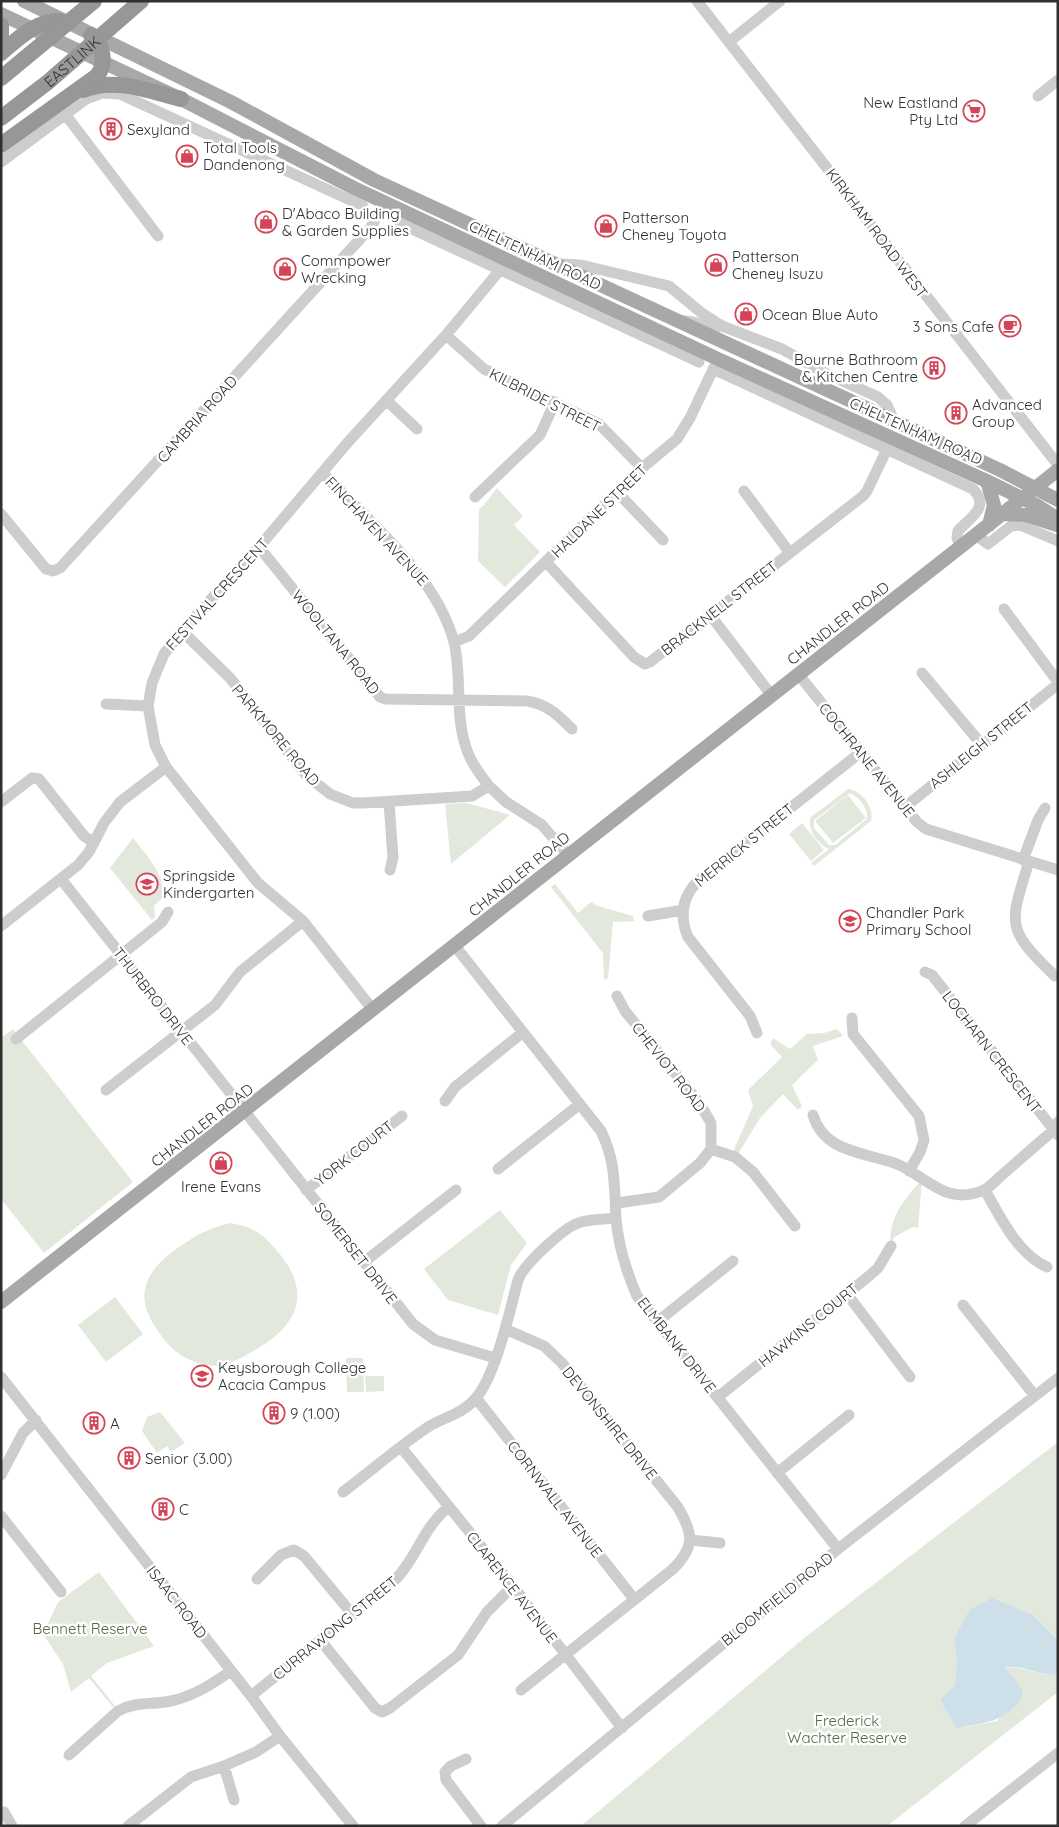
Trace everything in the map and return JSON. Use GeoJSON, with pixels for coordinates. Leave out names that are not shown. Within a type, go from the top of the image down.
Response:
{"type":"FeatureCollection","features":[{"type":"Feature","properties":{"kind":"highway","name":"EASTLINK"},"geometry":{"type":"LineString","coordinates":[[1,118],[48,82],[141,1]]}},
{"type":"Feature","properties":{"kind":"highway","name":"EASTLINK"},"geometry":{"type":"LineString","coordinates":[[1,78],[90,5]]}},
{"type":"Feature","properties":{"kind":"highway"},"geometry":{"type":"LineString","coordinates":[[1,53],[32,28],[45,22],[60,21]]}},
{"type":"Feature","properties":{"kind":"highway"},"geometry":{"type":"LineString","coordinates":[[1,25],[1,37]]}},
{"type":"Feature","properties":{"kind":"highway"},"geometry":{"type":"LineString","coordinates":[[1,145],[97,76],[103,61],[100,44],[91,35]]}},
{"type":"Feature","properties":{"kind":"highway"},"geometry":{"type":"LineString","coordinates":[[50,108],[83,90],[96,86],[119,84],[181,99]]}},
{"type":"Feature","properties":{"kind":"main road","name":"CHELTENHAM ROAD"},"geometry":{"type":"LineString","coordinates":[[24,1],[60,21],[231,102],[389,187],[894,421],[1035,487],[1058,500]]}},
{"type":"Feature","properties":{"kind":"main road","name":"CHELTENHAM ROAD"},"geometry":{"type":"LineString","coordinates":[[1,14],[181,99],[354,188],[716,364],[987,481],[1058,519]]}},
{"type":"Feature","properties":{"kind":"main road"},"geometry":{"type":"LineString","coordinates":[[385,202],[389,187]]}},
{"type":"Feature","properties":{"kind":"main road"},"geometry":{"type":"LineString","coordinates":[[704,334],[717,348],[716,364]]}},
{"type":"Feature","properties":{"kind":"main road","name":"CHANDLER ROAD"},"geometry":{"type":"LineString","coordinates":[[1,1302],[1058,470]]}},
{"type":"Feature","properties":{"kind":"main road"},"geometry":{"type":"LineString","coordinates":[[987,481],[994,505],[989,525]]}},
{"type":"Feature","properties":{"kind":"main road"},"geometry":{"type":"LineString","coordinates":[[1002,514],[1026,514],[1058,526]]}},
{"type":"Feature","properties":{"kind":"street","name":"KIRKHAM ROAD WEST"},"geometry":{"type":"LineString","coordinates":[[697,1],[1058,465]]}},
{"type":"Feature","properties":{"kind":"street"},"geometry":{"type":"LineString","coordinates":[[729,42],[780,1]]}},
{"type":"Feature","properties":{"kind":"street"},"geometry":{"type":"LineString","coordinates":[[1038,96],[1058,80]]}},
{"type":"Feature","properties":{"kind":"street"},"geometry":{"type":"LineString","coordinates":[[144,90],[155,109]]}},
{"type":"Feature","properties":{"kind":"street"},"geometry":{"type":"LineString","coordinates":[[1,162],[86,99],[98,94],[120,94],[363,206]]}},
{"type":"Feature","properties":{"kind":"street"},"geometry":{"type":"LineString","coordinates":[[66,114],[158,236]]}},
{"type":"Feature","properties":{"kind":"street"},"geometry":{"type":"LineString","coordinates":[[335,194],[354,188]]}},
{"type":"Feature","properties":{"kind":"street","name":"CAMBRIA ROAD"},"geometry":{"type":"LineString","coordinates":[[1,514],[46,568],[53,571],[60,568],[370,227],[385,202]]}},
{"type":"Feature","properties":{"kind":"street","name":"CHELTENHAM ROAD"},"geometry":{"type":"LineString","coordinates":[[399,223],[699,362]]}},
{"type":"Feature","properties":{"kind":"street"},"geometry":{"type":"LineString","coordinates":[[430,224],[434,239]]}},
{"type":"Feature","properties":{"kind":"street","name":"CHELTENHAM ROAD"},"geometry":{"type":"LineString","coordinates":[[550,263],[581,265],[660,282],[673,289],[703,314],[722,326],[782,349],[825,373],[878,397],[887,405],[894,421]]}},
{"type":"Feature","properties":{"kind":"street","name":"FESTIVAL CRESCENT"},"geometry":{"type":"LineString","coordinates":[[373,1010],[302,922],[258,883],[166,767],[155,745],[148,706],[152,683],[164,654],[182,631],[259,547],[386,400],[446,335],[500,270]]}},
{"type":"Feature","properties":{"kind":"street"},"geometry":{"type":"LineString","coordinates":[[677,321],[694,320],[713,328],[722,326]]}},
{"type":"Feature","properties":{"kind":"street","name":"KILBRIDE STREET"},"geometry":{"type":"LineString","coordinates":[[446,335],[484,369],[599,424],[642,468]]}},
{"type":"Feature","properties":{"kind":"street","name":"CHELTENHAM ROAD"},"geometry":{"type":"LineString","coordinates":[[716,364],[887,450],[970,487],[976,492],[980,503],[978,511],[958,531],[957,538],[961,547]]}},
{"type":"Feature","properties":{"kind":"street","name":"HALDANE STREET"},"geometry":{"type":"LineString","coordinates":[[454,642],[469,636],[618,494],[642,468],[677,439],[690,418],[716,364]]}},
{"type":"Feature","properties":{"kind":"street"},"geometry":{"type":"LineString","coordinates":[[386,400],[418,429]]}},
{"type":"Feature","properties":{"kind":"street"},"geometry":{"type":"LineString","coordinates":[[475,497],[540,435],[555,402]]}},
{"type":"Feature","properties":{"kind":"street","name":"BRACKNELL STREET"},"geometry":{"type":"LineString","coordinates":[[546,562],[634,657],[645,664],[710,616],[868,491],[887,450]]}},
{"type":"Feature","properties":{"kind":"street","name":"FINCHAVEN AVENUE"},"geometry":{"type":"LineString","coordinates":[[323,473],[426,582],[440,607],[454,642],[459,674],[464,744],[470,758],[490,786]]}},
{"type":"Feature","properties":{"kind":"street"},"geometry":{"type":"LineString","coordinates":[[744,490],[790,553]]}},
{"type":"Feature","properties":{"kind":"street"},"geometry":{"type":"LineString","coordinates":[[618,494],[663,540]]}},
{"type":"Feature","properties":{"kind":"street"},"geometry":{"type":"LineString","coordinates":[[976,535],[988,544],[1011,526],[1020,525],[1058,542]]}},
{"type":"Feature","properties":{"kind":"street","name":"WOOLTANA ROAD"},"geometry":{"type":"LineString","coordinates":[[259,547],[380,697],[386,699],[541,703],[557,714],[572,729]]}},
{"type":"Feature","properties":{"kind":"street"},"geometry":{"type":"LineString","coordinates":[[1004,609],[1058,683]]}},
{"type":"Feature","properties":{"kind":"street"},"geometry":{"type":"LineString","coordinates":[[710,616],[772,696]]}},
{"type":"Feature","properties":{"kind":"street","name":"PARKMORE ROAD"},"geometry":{"type":"LineString","coordinates":[[182,631],[230,678],[314,784],[330,794],[353,803],[389,802],[472,796],[490,786]]}},
{"type":"Feature","properties":{"kind":"street"},"geometry":{"type":"LineString","coordinates":[[922,673],[982,745]]}},
{"type":"Feature","properties":{"kind":"street","name":"COCHRANE AVENUE"},"geometry":{"type":"LineString","coordinates":[[799,675],[905,807],[926,829],[1058,870]]}},
{"type":"Feature","properties":{"kind":"street","name":"ASHLEIGH STREET"},"geometry":{"type":"LineString","coordinates":[[905,807],[1058,683]]}},
{"type":"Feature","properties":{"kind":"street"},"geometry":{"type":"LineString","coordinates":[[106,704],[148,706]]}},
{"type":"Feature","properties":{"kind":"street","name":"MERRICK STREET"},"geometry":{"type":"LineString","coordinates":[[682,910],[684,900],[697,882],[861,752]]}},
{"type":"Feature","properties":{"kind":"street"},"geometry":{"type":"LineString","coordinates":[[1,926],[78,865],[94,843],[104,823],[120,802],[166,767]]}},
{"type":"Feature","properties":{"kind":"street"},"geometry":{"type":"LineString","coordinates":[[1,802],[32,778],[39,779],[84,836],[94,843]]}},
{"type":"Feature","properties":{"kind":"street"},"geometry":{"type":"LineString","coordinates":[[490,786],[506,802],[542,825],[568,856]]}},
{"type":"Feature","properties":{"kind":"street"},"geometry":{"type":"LineString","coordinates":[[389,802],[393,858],[390,870]]}},
{"type":"Feature","properties":{"kind":"street"},"geometry":{"type":"LineString","coordinates":[[1045,808],[1038,820],[1026,860],[1014,912],[1016,930],[1030,952],[1055,976]]}},
{"type":"Feature","properties":{"kind":"street","name":"THURBRO DRIVE"},"geometry":{"type":"LineString","coordinates":[[61,879],[245,1111]]}},
{"type":"Feature","properties":{"kind":"street"},"geometry":{"type":"LineString","coordinates":[[648,916],[682,910],[683,925],[688,937],[750,1016],[757,1033]]}},
{"type":"Feature","properties":{"kind":"street"},"geometry":{"type":"LineString","coordinates":[[16,1038],[162,922],[168,912]]}},
{"type":"Feature","properties":{"kind":"street"},"geometry":{"type":"LineString","coordinates":[[106,1090],[215,1005],[240,972],[302,922]]}},
{"type":"Feature","properties":{"kind":"street","name":"ELMBANK DRIVE"},"geometry":{"type":"LineString","coordinates":[[455,946],[580,1104],[601,1132],[611,1151],[617,1203],[616,1218],[629,1277],[637,1296],[838,1549]]}},
{"type":"Feature","properties":{"kind":"street","name":"LOCHARN CRESCENT"},"geometry":{"type":"LineString","coordinates":[[925,972],[932,975],[1056,1129]]}},
{"type":"Feature","properties":{"kind":"street","name":"CHEVIOT ROAD"},"geometry":{"type":"LineString","coordinates":[[617,996],[625,1011],[700,1104],[710,1124],[711,1149]]}},
{"type":"Feature","properties":{"kind":"street"},"geometry":{"type":"LineString","coordinates":[[852,1018],[853,1034],[919,1116],[924,1140],[920,1152],[909,1171]]}},
{"type":"Feature","properties":{"kind":"street"},"geometry":{"type":"LineString","coordinates":[[445,1101],[455,1087],[522,1033]]}},
{"type":"Feature","properties":{"kind":"street"},"geometry":{"type":"LineString","coordinates":[[498,1169],[580,1104]]}},
{"type":"Feature","properties":{"kind":"street","name":"SOMERSET DRIVE"},"geometry":{"type":"LineString","coordinates":[[245,1111],[413,1324],[435,1340],[495,1358]]}},
{"type":"Feature","properties":{"kind":"street"},"geometry":{"type":"LineString","coordinates":[[813,1115],[816,1126],[830,1142],[842,1148],[890,1162],[909,1171],[934,1188],[966,1194],[985,1190],[1056,1129]]}},
{"type":"Feature","properties":{"kind":"street","name":"YORK COURT"},"geometry":{"type":"LineString","coordinates":[[306,1190],[402,1116]]}},
{"type":"Feature","properties":{"kind":"street"},"geometry":{"type":"LineString","coordinates":[[617,1203],[659,1197],[700,1163],[711,1149],[735,1157],[752,1172],[795,1226]]}},
{"type":"Feature","properties":{"kind":"street"},"geometry":{"type":"LineString","coordinates":[[364,1262],[456,1190]]}},
{"type":"Feature","properties":{"kind":"street"},"geometry":{"type":"LineString","coordinates":[[985,1190],[1002,1221],[1034,1261],[1047,1267]]}},
{"type":"Feature","properties":{"kind":"street"},"geometry":{"type":"LineString","coordinates":[[343,1492],[432,1425],[459,1413],[476,1398],[488,1380],[522,1270],[534,1257],[579,1222],[616,1218]]}},
{"type":"Feature","properties":{"kind":"street","name":"HAWKINS COURT"},"geometry":{"type":"LineString","coordinates":[[718,1397],[878,1268],[891,1246]]}},
{"type":"Feature","properties":{"kind":"street"},"geometry":{"type":"LineString","coordinates":[[657,1322],[733,1261]]}},
{"type":"Feature","properties":{"kind":"street"},"geometry":{"type":"LineString","coordinates":[[847,1294],[910,1377]]}},
{"type":"Feature","properties":{"kind":"street"},"geometry":{"type":"LineString","coordinates":[[963,1305],[1034,1396]]}},
{"type":"Feature","properties":{"kind":"street","name":"DEVONSHIRE DRIVE"},"geometry":{"type":"LineString","coordinates":[[505,1329],[544,1346],[562,1363],[677,1506],[688,1527],[690,1540]]}},
{"type":"Feature","properties":{"kind":"street","name":"ISAAC ROAD"},"geometry":{"type":"LineString","coordinates":[[1,1377],[350,1824]]}},
{"type":"Feature","properties":{"kind":"street","name":"BLOOMFIELD ROAD"},"geometry":{"type":"LineString","coordinates":[[502,1826],[517,1821],[622,1728],[838,1549],[1058,1378]]}},
{"type":"Feature","properties":{"kind":"street","name":"CORNWALL AVENUE"},"geometry":{"type":"LineString","coordinates":[[476,1398],[634,1599]]}},
{"type":"Feature","properties":{"kind":"street"},"geometry":{"type":"LineString","coordinates":[[777,1473],[849,1415]]}},
{"type":"Feature","properties":{"kind":"street"},"geometry":{"type":"LineString","coordinates":[[1,1475],[23,1433],[36,1420]]}},
{"type":"Feature","properties":{"kind":"street","name":"CLARENCE AVENUE"},"geometry":{"type":"LineString","coordinates":[[401,1447],[513,1586],[622,1728]]}},
{"type":"Feature","properties":{"kind":"street","name":"CURRAWONG STREET"},"geometry":{"type":"LineString","coordinates":[[251,1696],[397,1578],[411,1562],[424,1534],[434,1519],[448,1507]]}},
{"type":"Feature","properties":{"kind":"street"},"geometry":{"type":"LineString","coordinates":[[1,1516],[61,1592]]}},
{"type":"Feature","properties":{"kind":"street"},"geometry":{"type":"LineString","coordinates":[[521,1690],[682,1560],[690,1540],[720,1543]]}},
{"type":"Feature","properties":{"kind":"street"},"geometry":{"type":"LineString","coordinates":[[257,1580],[282,1555],[294,1550],[304,1556],[353,1615]]}},
{"type":"Feature","properties":{"kind":"street"},"geometry":{"type":"LineString","coordinates":[[321,1641],[374,1708],[382,1712],[390,1708],[458,1654],[487,1612],[513,1586]]}},
{"type":"Feature","properties":{"kind":"street"},"geometry":{"type":"LineString","coordinates":[[69,1755],[126,1706],[170,1701],[200,1691],[231,1671]]}},
{"type":"Feature","properties":{"kind":"street"},"geometry":{"type":"LineString","coordinates":[[136,1823],[191,1777],[224,1766],[256,1752],[280,1736]]}},
{"type":"Feature","properties":{"kind":"street"},"geometry":{"type":"LineString","coordinates":[[965,1826],[1058,1753]]}},
{"type":"Feature","properties":{"kind":"street"},"geometry":{"type":"LineString","coordinates":[[466,1758],[451,1766],[445,1772],[446,1780],[481,1826]]}},
{"type":"Feature","properties":{"kind":"street"},"geometry":{"type":"LineString","coordinates":[[224,1766],[234,1800]]}},
{"type":"Feature","properties":{"kind":"street"},"geometry":{"type":"LineString","coordinates":[[1,1814],[4,1812],[12,1826]]}},
{"type":"Feature","properties":{"kind":"green space"},"geometry":{"type":"Polygon","coordinates":[[[497,488],[523,516],[514,525],[540,552],[505,587],[478,561],[479,509],[497,488]]]}},
{"type":"Feature","properties":{"kind":"green space"},"geometry":{"type":"Polygon","coordinates":[[[848,789],[858,793],[866,800],[872,816],[871,821],[814,866],[811,863],[829,849],[814,836],[810,826],[811,817],[848,789]],[[850,793],[814,820],[814,828],[829,845],[835,845],[867,819],[865,807],[850,793]]]}},
{"type":"Feature","properties":{"kind":"green space"},"geometry":{"type":"Polygon","coordinates":[[[848,795],[866,818],[833,843],[815,821],[848,795]]]}},
{"type":"Feature","properties":{"kind":"green space"},"geometry":{"type":"Polygon","coordinates":[[[467,803],[510,815],[451,864],[445,804],[467,803]]]}},
{"type":"Feature","properties":{"kind":"green space"},"geometry":{"type":"Polygon","coordinates":[[[802,823],[824,850],[811,861],[789,834],[802,823]]]}},
{"type":"Feature","properties":{"kind":"green space"},"geometry":{"type":"Polygon","coordinates":[[[133,838],[150,859],[161,880],[165,899],[161,899],[154,906],[155,917],[152,920],[110,868],[133,838]]]}},
{"type":"Feature","properties":{"kind":"green space"},"geometry":{"type":"Polygon","coordinates":[[[555,884],[578,913],[591,902],[598,906],[633,916],[634,921],[613,922],[608,978],[604,980],[603,953],[551,887],[555,884]]]}},
{"type":"Feature","properties":{"kind":"green space"},"geometry":{"type":"Polygon","coordinates":[[[13,1029],[133,1182],[44,1253],[1,1199],[1,1038],[13,1029]]]}},
{"type":"Feature","properties":{"kind":"green space"},"geometry":{"type":"Polygon","coordinates":[[[837,1029],[843,1036],[813,1046],[818,1060],[792,1085],[802,1106],[798,1110],[783,1094],[760,1118],[738,1154],[733,1152],[753,1106],[748,1090],[782,1057],[770,1044],[773,1038],[790,1049],[807,1034],[824,1033],[837,1029]]]}},
{"type":"Feature","properties":{"kind":"green space"},"geometry":{"type":"Polygon","coordinates":[[[922,1180],[918,1228],[913,1227],[894,1237],[891,1246],[892,1228],[899,1210],[909,1194],[922,1180]]]}},
{"type":"Feature","properties":{"kind":"green space"},"geometry":{"type":"Polygon","coordinates":[[[500,1210],[527,1243],[511,1265],[498,1315],[448,1300],[424,1269],[500,1210]]]}},
{"type":"Feature","properties":{"kind":"green space"},"geometry":{"type":"Polygon","coordinates":[[[230,1223],[258,1232],[279,1253],[289,1268],[295,1282],[296,1307],[291,1319],[282,1330],[271,1340],[249,1354],[223,1365],[201,1364],[179,1354],[157,1330],[149,1317],[145,1304],[145,1292],[154,1269],[165,1258],[197,1235],[230,1223]]]}},
{"type":"Feature","properties":{"kind":"green space"},"geometry":{"type":"Polygon","coordinates":[[[115,1297],[143,1334],[106,1362],[78,1325],[115,1297]]]}},
{"type":"Feature","properties":{"kind":"green space"},"geometry":{"type":"Polygon","coordinates":[[[346,1358],[363,1358],[364,1392],[347,1392],[346,1358]]]}},
{"type":"Feature","properties":{"kind":"green space"},"geometry":{"type":"Polygon","coordinates":[[[365,1376],[384,1376],[384,1391],[366,1392],[365,1376]]]}},
{"type":"Feature","properties":{"kind":"green space"},"geometry":{"type":"Polygon","coordinates":[[[160,1412],[185,1443],[171,1452],[167,1446],[157,1453],[142,1431],[147,1417],[160,1412]]]}},
{"type":"Feature","properties":{"kind":"green space","name":"Frederick Wachter Reserve"},"geometry":{"type":"Polygon","coordinates":[[[1058,1442],[1058,1640],[1033,1615],[969,1610],[954,1638],[957,1663],[954,1686],[940,1699],[956,1729],[997,1721],[1022,1689],[1003,1667],[1058,1675],[1058,1692],[887,1826],[581,1826],[803,1639],[1058,1442]]]}},
{"type":"Feature","properties":{"kind":"green space","name":"Bennett Reserve"},"geometry":{"type":"Polygon","coordinates":[[[99,1572],[154,1646],[107,1663],[91,1676],[115,1706],[113,1707],[89,1678],[71,1692],[63,1664],[43,1634],[58,1602],[99,1572]]]}},
{"type":"Feature","properties":{"kind":"shaded area"},"geometry":{"type":"Polygon","coordinates":[[[992,1598],[1033,1615],[1058,1640],[1058,1675],[1004,1667],[1022,1689],[1023,1695],[1016,1705],[1009,1712],[994,1720],[956,1729],[940,1699],[954,1686],[957,1663],[954,1638],[969,1610],[992,1598]]]}},
{"type":"Feature","properties":{"kind":"place","name":"New Eastland Pty Ltd"},"geometry":{"type":"Point","coordinates":[974,111]}},
{"type":"Feature","properties":{"kind":"place","name":"Sexyland"},"geometry":{"type":"Point","coordinates":[111,129]}},
{"type":"Feature","properties":{"kind":"place","name":"Total Tools Dandenong"},"geometry":{"type":"Point","coordinates":[187,156]}},
{"type":"Feature","properties":{"kind":"place","name":"D'Abaco Building & Garden Supplies"},"geometry":{"type":"Point","coordinates":[266,222]}},
{"type":"Feature","properties":{"kind":"place","name":"Patterson Cheney Toyota"},"geometry":{"type":"Point","coordinates":[606,226]}},
{"type":"Feature","properties":{"kind":"place","name":"Patterson Cheney Isuzu"},"geometry":{"type":"Point","coordinates":[716,265]}},
{"type":"Feature","properties":{"kind":"place","name":"Commpower Wrecking"},"geometry":{"type":"Point","coordinates":[285,269]}},
{"type":"Feature","properties":{"kind":"place","name":"Ocean Blue Auto"},"geometry":{"type":"Point","coordinates":[746,314]}},
{"type":"Feature","properties":{"kind":"place","name":"3 Sons Cafe"},"geometry":{"type":"Point","coordinates":[1010,326]}},
{"type":"Feature","properties":{"kind":"place","name":"Bourne Bathroom & Kitchen Centre"},"geometry":{"type":"Point","coordinates":[934,368]}},
{"type":"Feature","properties":{"kind":"place","name":"Advanced Group"},"geometry":{"type":"Point","coordinates":[956,413]}},
{"type":"Feature","properties":{"kind":"place","name":"Springside Kindergarten"},"geometry":{"type":"Point","coordinates":[147,884]}},
{"type":"Feature","properties":{"kind":"place","name":"Chandler Park Primary School"},"geometry":{"type":"Point","coordinates":[850,921]}},
{"type":"Feature","properties":{"kind":"place","name":"Irene Evans"},"geometry":{"type":"Point","coordinates":[221,1163]}},
{"type":"Feature","properties":{"kind":"place","name":"Keysborough College Acacia Campus"},"geometry":{"type":"Point","coordinates":[202,1376]}},
{"type":"Feature","properties":{"kind":"place","name":"9 (1.00)"},"geometry":{"type":"Point","coordinates":[274,1413]}},
{"type":"Feature","properties":{"kind":"place","name":"A"},"geometry":{"type":"Point","coordinates":[94,1423]}},
{"type":"Feature","properties":{"kind":"place","name":"Senior (3.00)"},"geometry":{"type":"Point","coordinates":[129,1458]}},
{"type":"Feature","properties":{"kind":"place","name":"C"},"geometry":{"type":"Point","coordinates":[163,1509]}}]}
